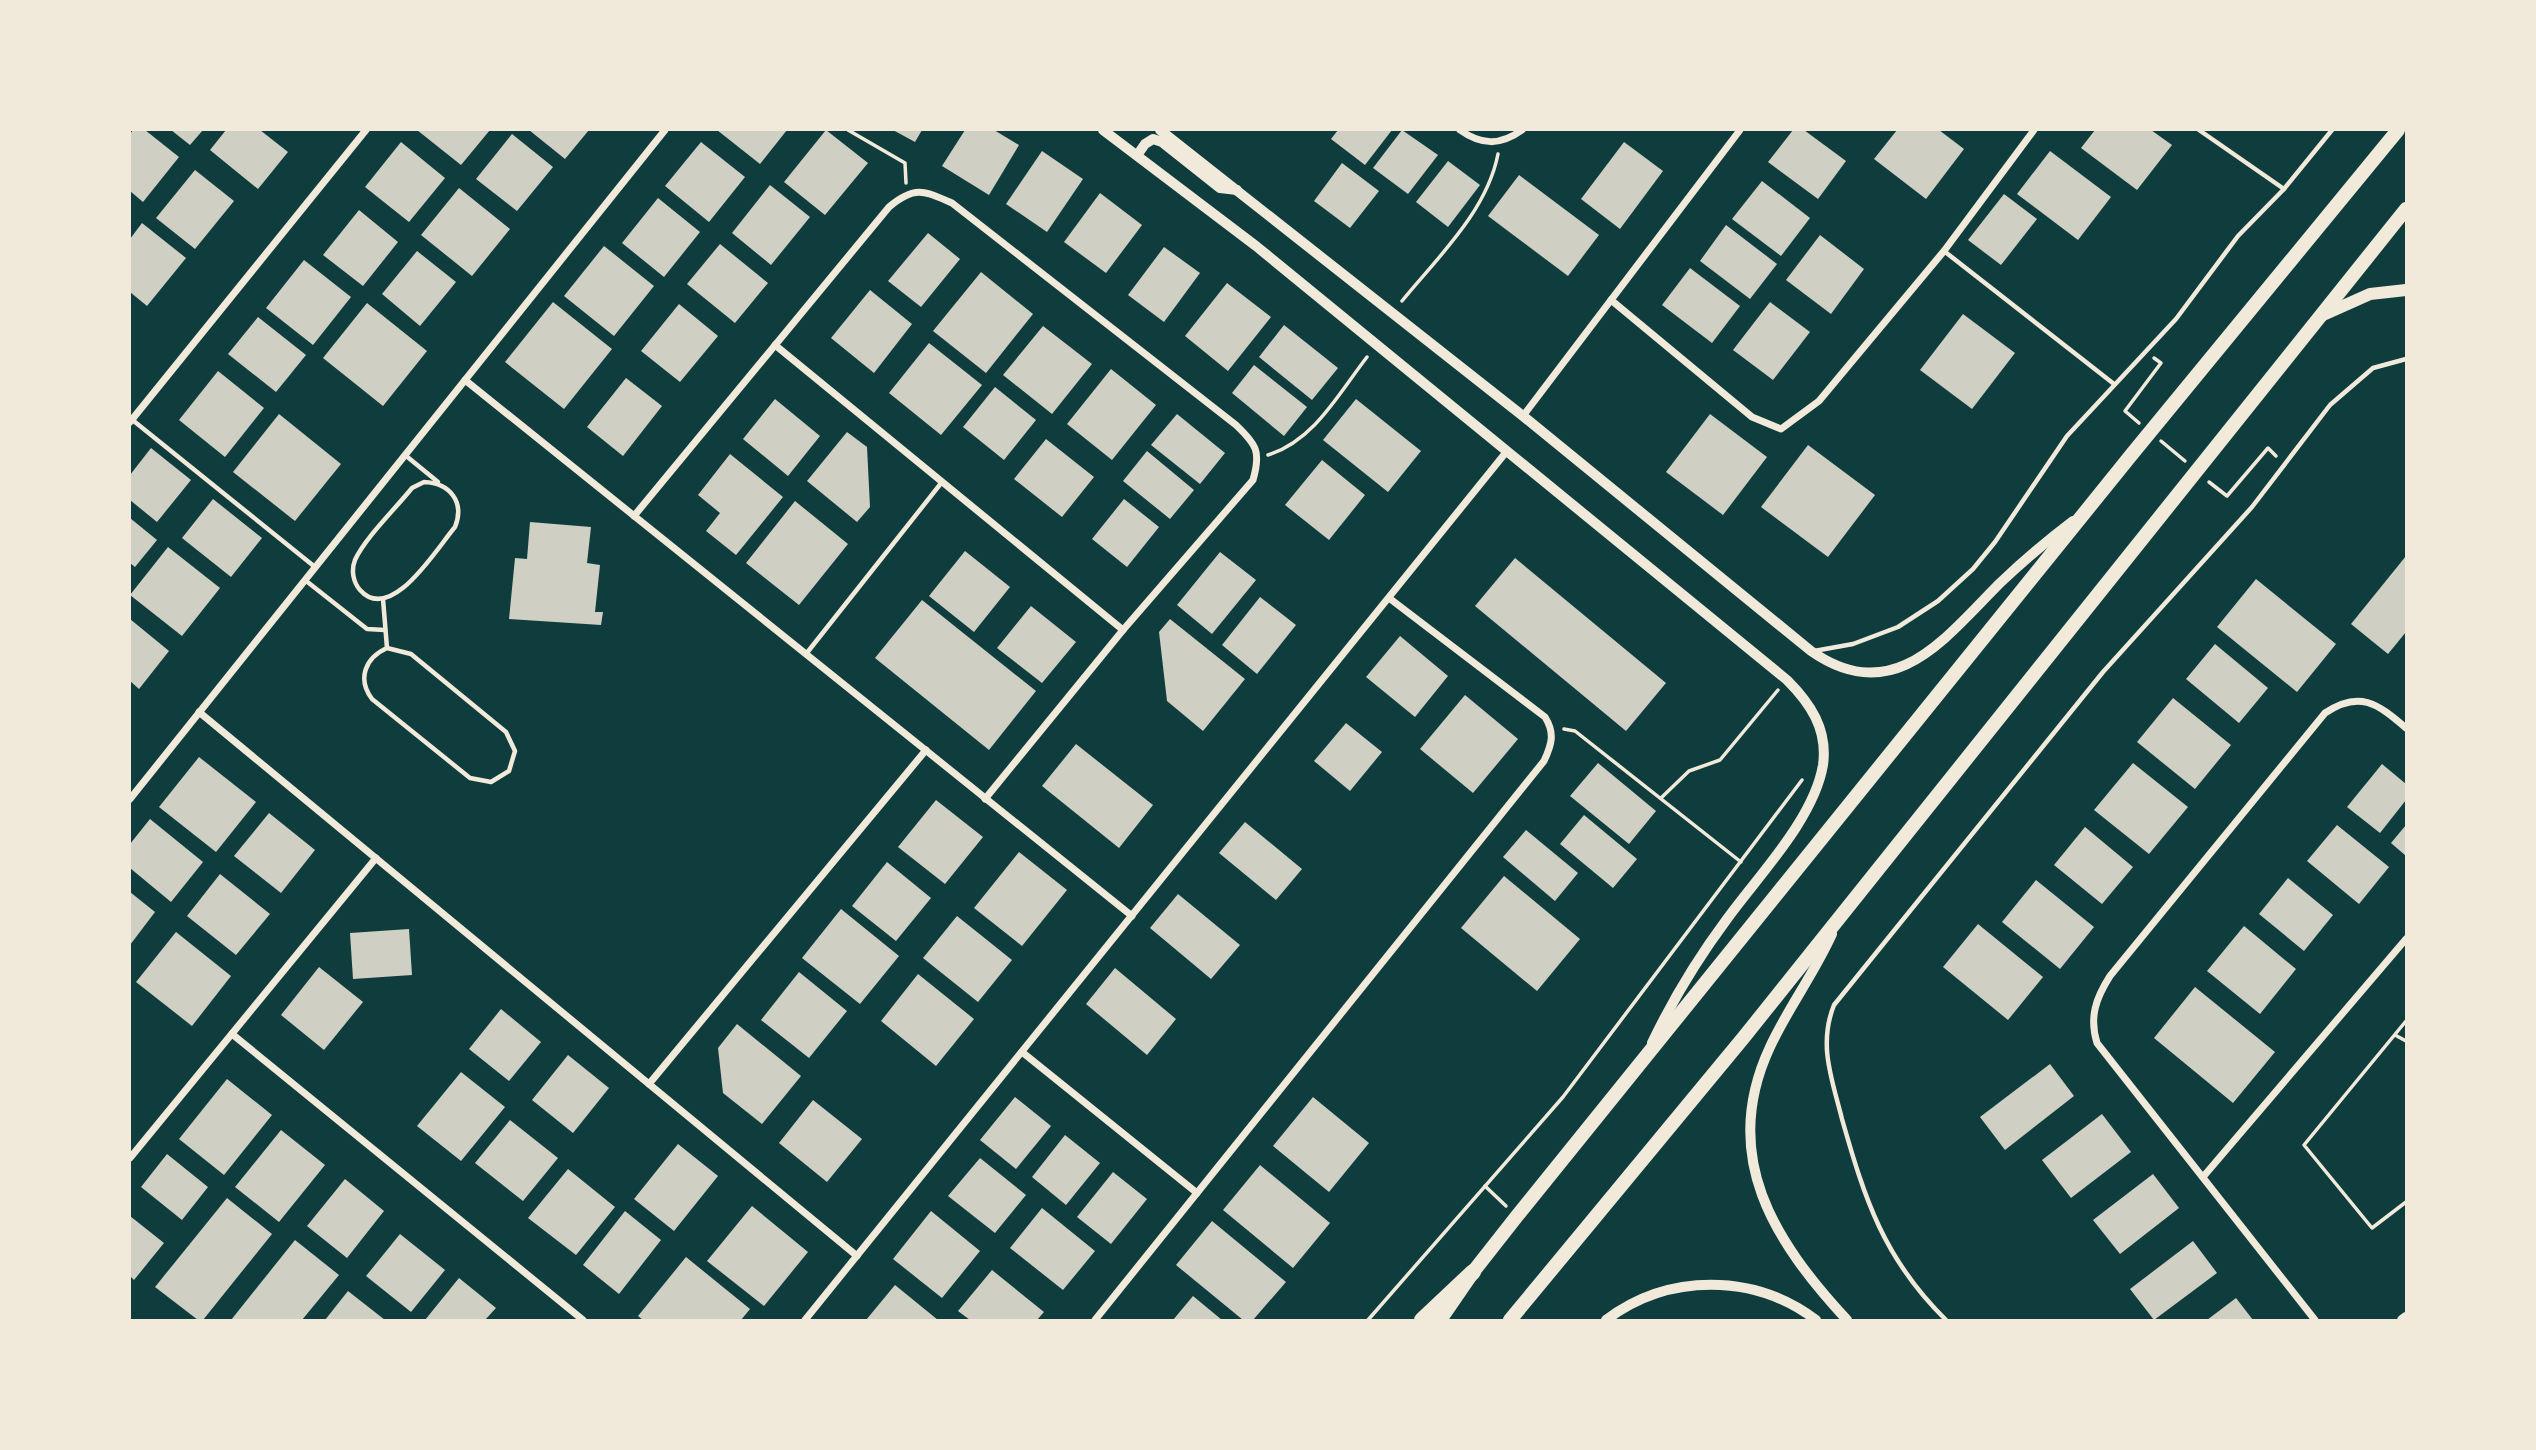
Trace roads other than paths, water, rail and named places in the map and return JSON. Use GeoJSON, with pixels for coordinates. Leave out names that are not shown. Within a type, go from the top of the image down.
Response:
{"type":"FeatureCollection","features":[{"type":"Feature","properties":{"kind":"highway"},"geometry":{"type":"LineString","coordinates":[[1440,1321],[1472,1272],[1517,1216],[2398,130]]}},
{"type":"Feature","properties":{"kind":"highway"},"geometry":{"type":"LineString","coordinates":[[1510,1321],[1839,918],[2406,209]]}},
{"type":"Feature","properties":{"kind":"highway"},"geometry":{"type":"LineString","coordinates":[[1422,1321],[1472,1272]]}},
{"type":"Feature","properties":{"kind":"main road"},"geometry":{"type":"LineString","coordinates":[[2323,315],[2353,299],[2406,290]]}},
{"type":"Feature","properties":{"kind":"street"},"geometry":{"type":"LineString","coordinates":[[130,420],[366,130]]}},
{"type":"Feature","properties":{"kind":"street"},"geometry":{"type":"LineString","coordinates":[[130,799],[665,130]]}},
{"type":"Feature","properties":{"kind":"street"},"geometry":{"type":"LineString","coordinates":[[1103,130],[1138,154],[1376,345],[1787,680],[1814,711],[1821,729],[1824,750],[1818,781],[1806,808],[1703,951],[1643,1060]]}},
{"type":"Feature","properties":{"kind":"street"},"geometry":{"type":"LineString","coordinates":[[1160,130],[1523,416],[1811,651],[1834,665],[1863,673],[1878,673],[1918,661],[1950,635],[2029,556],[2087,511]]}},
{"type":"Feature","properties":{"kind":"street"},"geometry":{"type":"LineString","coordinates":[[1460,130],[1473,139],[1491,144],[1511,138],[1522,130]]}},
{"type":"Feature","properties":{"kind":"street"},"geometry":{"type":"LineString","coordinates":[[1523,416],[1740,130]]}},
{"type":"Feature","properties":{"kind":"street"},"geometry":{"type":"LineString","coordinates":[[1611,300],[1752,416],[1781,429],[1819,401],[1944,251],[2034,130]]}},
{"type":"Feature","properties":{"kind":"street"},"geometry":{"type":"LineString","coordinates":[[1138,154],[1153,139],[1162,142],[1220,188],[1239,191]]}},
{"type":"Feature","properties":{"kind":"street"},"geometry":{"type":"LineString","coordinates":[[634,516],[888,207],[906,192],[927,192],[952,203],[1236,425],[1252,440],[1259,458],[1253,480],[1123,630],[985,799]]}},
{"type":"Feature","properties":{"kind":"street"},"geometry":{"type":"LineString","coordinates":[[775,345],[1123,630]]}},
{"type":"Feature","properties":{"kind":"street"},"geometry":{"type":"LineString","coordinates":[[465,380],[1132,916]]}},
{"type":"Feature","properties":{"kind":"street"},"geometry":{"type":"LineString","coordinates":[[805,1321],[1507,452]]}},
{"type":"Feature","properties":{"kind":"street"},"geometry":{"type":"LineString","coordinates":[[1095,1321],[1544,761],[1552,745],[1551,726],[1545,717],[1389,598]]}},
{"type":"Feature","properties":{"kind":"street"},"geometry":{"type":"LineString","coordinates":[[2315,1321],[2097,1043],[2093,1012],[2099,993],[2110,976],[2325,713],[2340,703],[2354,699],[2388,712],[2406,727]]}},
{"type":"Feature","properties":{"kind":"street"},"geometry":{"type":"LineString","coordinates":[[199,712],[857,1256]]}},
{"type":"Feature","properties":{"kind":"street"},"geometry":{"type":"LineString","coordinates":[[649,1084],[926,750]]}},
{"type":"Feature","properties":{"kind":"street"},"geometry":{"type":"LineString","coordinates":[[130,1158],[376,858]]}},
{"type":"Feature","properties":{"kind":"street"},"geometry":{"type":"LineString","coordinates":[[1839,918],[1818,962],[1780,1027],[1759,1073],[1752,1097],[1749,1142],[1757,1185],[1774,1226],[1811,1279],[1847,1321]]}},
{"type":"Feature","properties":{"kind":"street"},"geometry":{"type":"LineString","coordinates":[[2203,1177],[2406,939]]}},
{"type":"Feature","properties":{"kind":"street"},"geometry":{"type":"LineString","coordinates":[[232,1034],[583,1321]]}},
{"type":"Feature","properties":{"kind":"street"},"geometry":{"type":"LineString","coordinates":[[1022,1052],[1197,1193]]}},
{"type":"Feature","properties":{"kind":"street"},"geometry":{"type":"LineString","coordinates":[[1606,1321],[1658,1293],[1712,1285],[1741,1287],[1770,1294],[1815,1321]]}},
{"type":"Feature","properties":{"kind":"street"},"geometry":{"type":"LineString","coordinates":[[2402,1321],[2406,1317]]}},
{"type":"Feature","properties":{"kind":"lane"},"geometry":{"type":"LineString","coordinates":[[2199,130],[2284,189]]}},
{"type":"Feature","properties":{"kind":"lane"},"geometry":{"type":"LineString","coordinates":[[1811,651],[1853,644],[1887,632],[1919,615],[1947,593],[1995,542],[2061,444],[2176,318],[2238,236],[2284,189],[2332,130]]}},
{"type":"Feature","properties":{"kind":"lane"},"geometry":{"type":"LineString","coordinates":[[1944,251],[2114,384]]}},
{"type":"Feature","properties":{"kind":"lane"},"geometry":{"type":"LineString","coordinates":[[1946,1321],[1894,1256],[1863,1193],[1826,1058],[1826,1031],[1834,1005],[2096,681],[2252,507],[2330,405],[2373,368],[2406,359]]}},
{"type":"Feature","properties":{"kind":"lane"},"geometry":{"type":"LineString","coordinates":[[130,420],[315,567]]}},
{"type":"Feature","properties":{"kind":"lane"},"geometry":{"type":"LineString","coordinates":[[405,454],[442,485],[455,497],[458,505],[455,527],[404,589],[383,600],[365,595],[359,589],[353,572],[358,555],[416,485],[424,482],[442,485]]}},
{"type":"Feature","properties":{"kind":"lane"},"geometry":{"type":"LineString","coordinates":[[806,654],[942,482]]}},
{"type":"Feature","properties":{"kind":"lane"},"geometry":{"type":"LineString","coordinates":[[305,580],[367,629],[385,630]]}},
{"type":"Feature","properties":{"kind":"lane"},"geometry":{"type":"LineString","coordinates":[[383,600],[387,648]]}},
{"type":"Feature","properties":{"kind":"lane"},"geometry":{"type":"LineString","coordinates":[[387,648],[411,653],[506,732],[515,751],[509,771],[491,782],[470,778],[372,699],[363,683],[364,674],[371,657],[387,648]]}}]}
